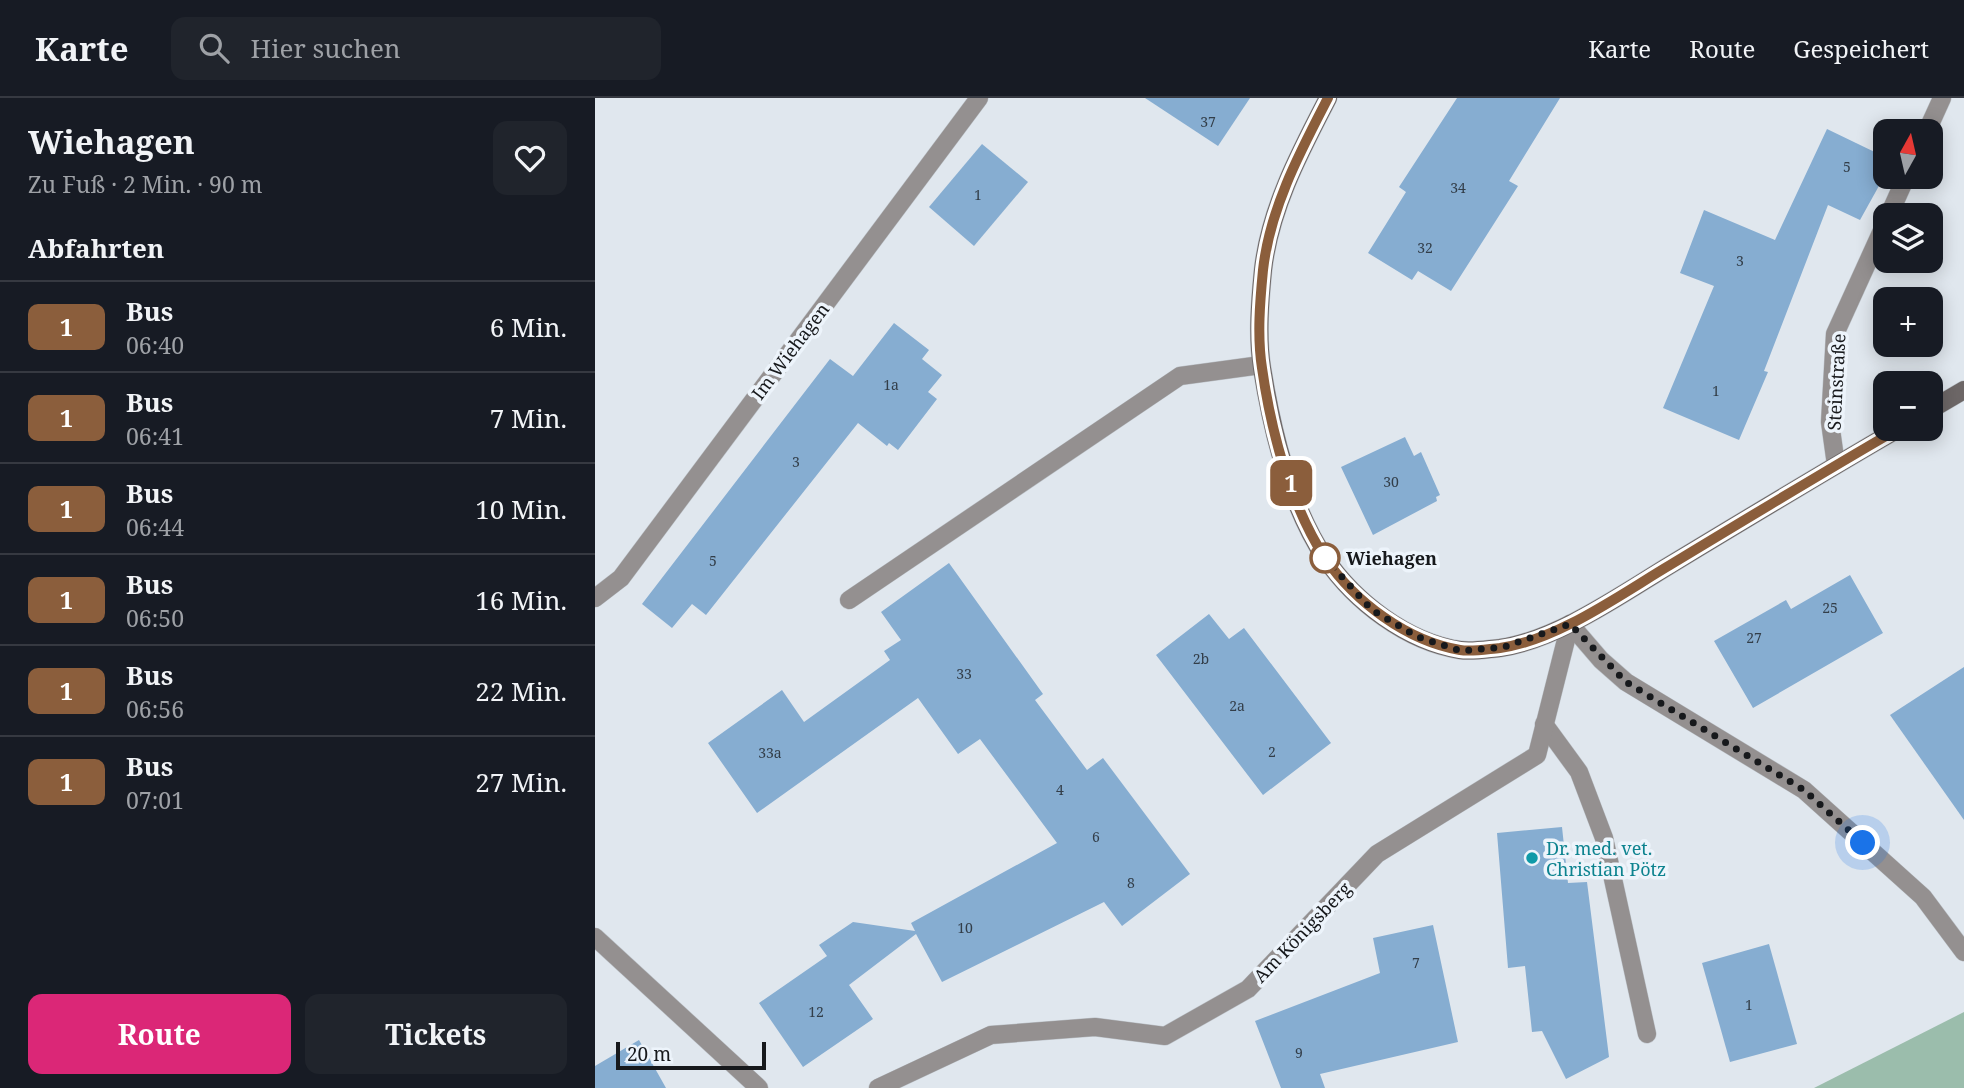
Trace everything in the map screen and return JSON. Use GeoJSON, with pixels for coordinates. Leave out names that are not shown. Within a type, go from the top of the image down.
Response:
{"type":"FeatureCollection","features":[{"type":"Feature","properties":{"kind":"main road"},"geometry":{"type":"LineString","coordinates":[[1328,98],[1296,158],[1276,213],[1264,266],[1260,312],[1261,365],[1276,436],[1296,497],[1325,558],[1372,610],[1418,637],[1461,651],[1504,647],[1570,624],[1877,441]]}},
{"type":"Feature","properties":{"kind":"main road"},"geometry":{"type":"LineString","coordinates":[[1943,402],[1964,390]]}},
{"type":"Feature","properties":{"kind":"street","name":"Im Wiehagen"},"geometry":{"type":"LineString","coordinates":[[595,598],[621,578],[979,98]]}},
{"type":"Feature","properties":{"kind":"street"},"geometry":{"type":"LineString","coordinates":[[1932,119],[1942,98]]}},
{"type":"Feature","properties":{"kind":"street","name":"Steinstraße"},"geometry":{"type":"LineString","coordinates":[[1836,465],[1830,422],[1835,334],[1873,250]]}},
{"type":"Feature","properties":{"kind":"street"},"geometry":{"type":"LineString","coordinates":[[849,600],[1180,376],[1261,365]]}},
{"type":"Feature","properties":{"kind":"street"},"geometry":{"type":"LineString","coordinates":[[1570,624],[1626,682],[1804,790],[1923,897],[1964,952]]}},
{"type":"Feature","properties":{"kind":"street","name":"Am Königsberg"},"geometry":{"type":"LineString","coordinates":[[878,1088],[991,1035],[1095,1027],[1165,1036],[1248,989],[1377,854],[1537,755],[1570,624]]}},
{"type":"Feature","properties":{"kind":"street"},"geometry":{"type":"LineString","coordinates":[[1544,724],[1579,772],[1604,838],[1647,1034]]}},
{"type":"Feature","properties":{"kind":"street"},"geometry":{"type":"LineString","coordinates":[[595,937],[759,1088]]}},
{"type":"Feature","properties":{"kind":"green space"},"geometry":{"type":"Polygon","coordinates":[[[1964,1012],[1964,1088],[1814,1088],[1964,1012]]]}},
{"type":"Feature","properties":{"kind":"building"},"geometry":{"type":"Polygon","coordinates":[[[1145,98],[1250,98],[1218,146],[1145,98]]]}},
{"type":"Feature","properties":{"kind":"building"},"geometry":{"type":"Polygon","coordinates":[[[1457,98],[1560,98],[1509,181],[1518,186],[1451,291],[1418,271],[1412,280],[1368,253],[1406,192],[1399,187],[1457,98]]]}},
{"type":"Feature","properties":{"kind":"building"},"geometry":{"type":"Polygon","coordinates":[[[1827,129],[1873,151],[1873,189],[1877,189],[1860,220],[1828,205],[1764,371],[1768,372],[1739,440],[1663,408],[1714,286],[1680,273],[1704,210],[1775,240],[1827,129]]]}},
{"type":"Feature","properties":{"kind":"building"},"geometry":{"type":"Polygon","coordinates":[[[982,144],[1028,182],[974,246],[929,207],[982,144]]]}},
{"type":"Feature","properties":{"kind":"building"},"geometry":{"type":"Polygon","coordinates":[[[894,323],[929,350],[922,359],[942,375],[928,392],[937,399],[898,450],[889,443],[887,446],[858,423],[706,615],[692,604],[672,628],[642,604],[830,359],[853,376],[894,323]]]}},
{"type":"Feature","properties":{"kind":"building"},"geometry":{"type":"Polygon","coordinates":[[[1405,437],[1414,456],[1421,452],[1440,495],[1436,497],[1437,501],[1373,535],[1341,467],[1405,437]]]}},
{"type":"Feature","properties":{"kind":"building"},"geometry":{"type":"Polygon","coordinates":[[[949,563],[1043,694],[1035,700],[1087,770],[1103,758],[1190,874],[1122,926],[1104,902],[942,982],[916,934],[849,985],[873,1019],[803,1067],[759,1003],[827,956],[819,945],[853,922],[915,931],[911,923],[1057,843],[980,739],[958,754],[918,698],[757,813],[708,743],[782,690],[804,722],[890,660],[884,651],[901,640],[881,612],[949,563]]]}},
{"type":"Feature","properties":{"kind":"building"},"geometry":{"type":"Polygon","coordinates":[[[1850,575],[1883,633],[1753,708],[1714,641],[1786,600],[1791,609],[1850,575]]]}},
{"type":"Feature","properties":{"kind":"building"},"geometry":{"type":"Polygon","coordinates":[[[1209,614],[1229,639],[1244,628],[1331,743],[1263,795],[1156,655],[1209,614]]]}},
{"type":"Feature","properties":{"kind":"building"},"geometry":{"type":"Polygon","coordinates":[[[1964,667],[1964,820],[1890,715],[1964,667]]]}},
{"type":"Feature","properties":{"kind":"building"},"geometry":{"type":"Polygon","coordinates":[[[1562,827],[1568,883],[1587,882],[1609,1057],[1566,1079],[1542,1031],[1532,1032],[1525,966],[1508,968],[1497,833],[1562,827]]]}},
{"type":"Feature","properties":{"kind":"building"},"geometry":{"type":"Polygon","coordinates":[[[1433,925],[1458,1042],[1320,1074],[1325,1088],[1281,1088],[1255,1021],[1380,973],[1373,938],[1433,925]]]}},
{"type":"Feature","properties":{"kind":"building"},"geometry":{"type":"Polygon","coordinates":[[[1769,944],[1797,1044],[1730,1062],[1702,963],[1769,944]]]}},
{"type":"Feature","properties":{"kind":"building"},"geometry":{"type":"Polygon","coordinates":[[[639,1040],[666,1088],[595,1088],[595,1066],[639,1040]]]}},
{"type":"Feature","properties":{"kind":"bus line","name":"1"},"geometry":{"type":"LineString","coordinates":[[1328,98],[1296,158],[1276,213],[1264,266],[1260,312],[1261,365],[1276,436],[1296,497],[1325,558],[1372,610],[1418,637],[1461,651],[1504,647],[1570,624],[1877,441]]}},
{"type":"Feature","properties":{"kind":"place","name":"Wiehagen"},"geometry":{"type":"Point","coordinates":[1325,558]}},
{"type":"Feature","properties":{"kind":"place","name":"Dr. med. vet. Christian Pötz"},"geometry":{"type":"Point","coordinates":[1532,858]}},
{"type":"Feature","properties":{"kind":"route"},"geometry":{"type":"LineString","coordinates":[[1325,558],[1372,610],[1418,637],[1461,651],[1504,647],[1570,624],[1601,660],[1626,682],[1804,790],[1863,843]]}}]}
